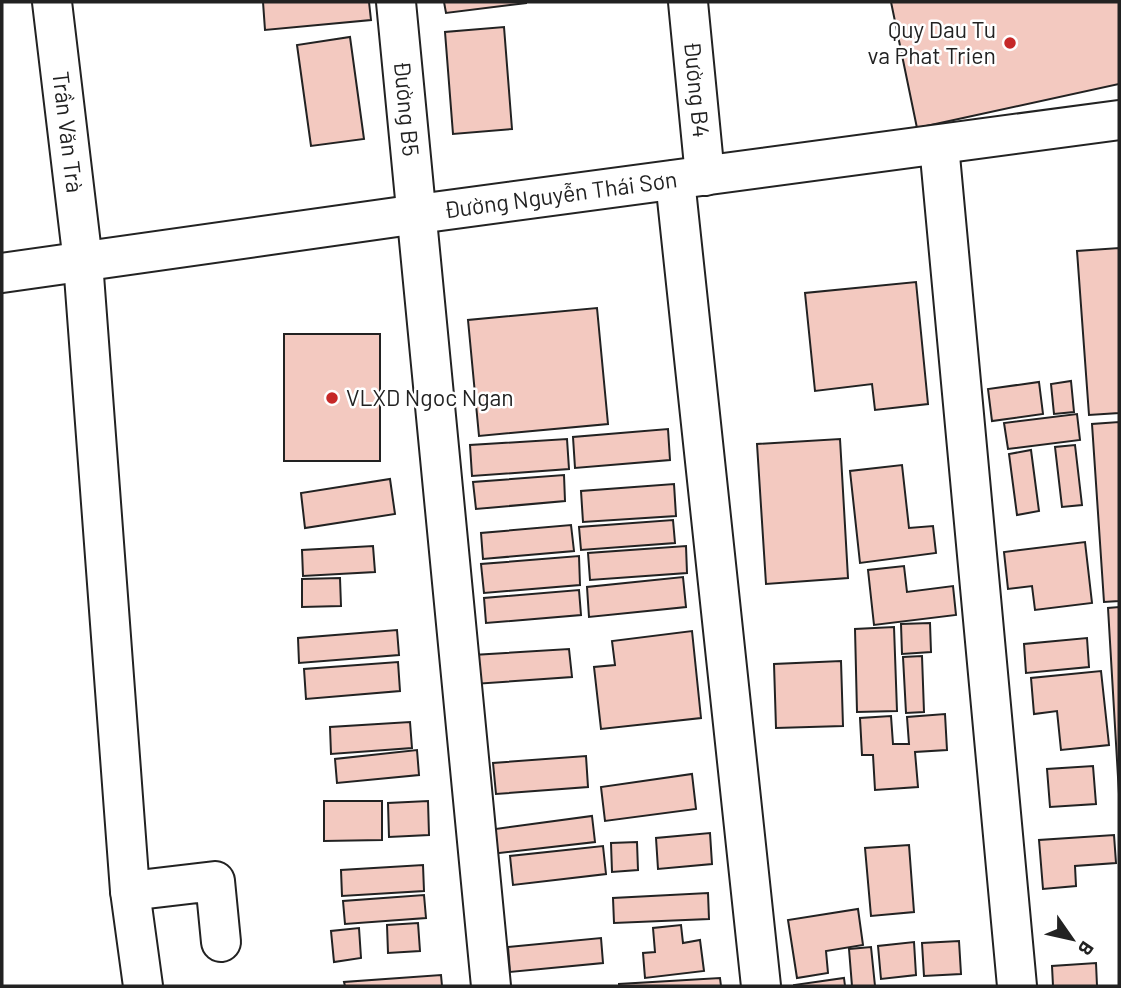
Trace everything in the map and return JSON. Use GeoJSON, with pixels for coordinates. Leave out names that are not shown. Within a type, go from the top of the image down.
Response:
{"type":"FeatureCollection","features":[{"type":"Feature","properties":{"kind":"street","name":"Trần Văn Trà"},"geometry":{"type":"LineString","coordinates":[[52,2],[83,262],[130,891],[143,986]]}},
{"type":"Feature","properties":{"kind":"street","name":"Đường B5"},"geometry":{"type":"LineString","coordinates":[[396,2],[491,986]]}},
{"type":"Feature","properties":{"kind":"street","name":"Đường B4"},"geometry":{"type":"LineString","coordinates":[[688,2],[690,178],[761,986]]}},
{"type":"Feature","properties":{"kind":"street","name":"Đường Nguyễn Thái Sơn"},"geometry":{"type":"LineString","coordinates":[[2,273],[1119,120]]}},
{"type":"Feature","properties":{"kind":"street"},"geometry":{"type":"LineString","coordinates":[[939,145],[1017,986]]}},
{"type":"Feature","properties":{"kind":"street"},"geometry":{"type":"LineString","coordinates":[[130,891],[215,881],[221,942]]}},
{"type":"Feature","properties":{"kind":"building"},"geometry":{"type":"Polygon","coordinates":[[[263,2],[369,2],[371,20],[265,30],[263,2]]]}},
{"type":"Feature","properties":{"kind":"building"},"geometry":{"type":"Polygon","coordinates":[[[444,2],[526,2],[526,3],[446,13],[444,2]]]}},
{"type":"Feature","properties":{"kind":"building","name":"Quy Dau Tu va Phat Trien"},"geometry":{"type":"Polygon","coordinates":[[[891,2],[1119,2],[1119,84],[917,128],[891,2]]]}},
{"type":"Feature","properties":{"kind":"building"},"geometry":{"type":"Polygon","coordinates":[[[504,27],[512,129],[453,134],[445,32],[504,27]]]}},
{"type":"Feature","properties":{"kind":"building"},"geometry":{"type":"Polygon","coordinates":[[[350,37],[364,139],[311,146],[297,45],[350,37]]]}},
{"type":"Feature","properties":{"kind":"building"},"geometry":{"type":"Polygon","coordinates":[[[1119,248],[1119,413],[1089,415],[1077,251],[1119,248]]]}},
{"type":"Feature","properties":{"kind":"building"},"geometry":{"type":"Polygon","coordinates":[[[916,282],[928,404],[875,410],[872,384],[815,391],[805,293],[916,282]]]}},
{"type":"Feature","properties":{"kind":"building"},"geometry":{"type":"Polygon","coordinates":[[[597,308],[608,424],[479,436],[468,320],[597,308]]]}},
{"type":"Feature","properties":{"kind":"building","name":"VLXD Ngoc Ngan"},"geometry":{"type":"Polygon","coordinates":[[[284,334],[380,334],[380,461],[284,461],[284,334]]]}},
{"type":"Feature","properties":{"kind":"building"},"geometry":{"type":"Polygon","coordinates":[[[1071,381],[1074,412],[1054,414],[1051,384],[1071,381]]]}},
{"type":"Feature","properties":{"kind":"building"},"geometry":{"type":"Polygon","coordinates":[[[1039,382],[1043,414],[992,421],[988,389],[1039,382]]]}},
{"type":"Feature","properties":{"kind":"building"},"geometry":{"type":"Polygon","coordinates":[[[1077,414],[1080,440],[1008,449],[1004,423],[1077,414]]]}},
{"type":"Feature","properties":{"kind":"building"},"geometry":{"type":"Polygon","coordinates":[[[1119,422],[1119,601],[1104,602],[1092,424],[1119,422]]]}},
{"type":"Feature","properties":{"kind":"building"},"geometry":{"type":"Polygon","coordinates":[[[668,429],[670,460],[575,468],[573,437],[668,429]]]}},
{"type":"Feature","properties":{"kind":"building"},"geometry":{"type":"Polygon","coordinates":[[[567,439],[569,469],[472,476],[470,445],[567,439]]]}},
{"type":"Feature","properties":{"kind":"building"},"geometry":{"type":"Polygon","coordinates":[[[840,439],[848,578],[766,584],[757,444],[840,439]]]}},
{"type":"Feature","properties":{"kind":"building"},"geometry":{"type":"Polygon","coordinates":[[[1075,445],[1082,505],[1062,507],[1055,447],[1075,445]]]}},
{"type":"Feature","properties":{"kind":"building"},"geometry":{"type":"Polygon","coordinates":[[[1031,450],[1039,511],[1017,515],[1009,454],[1031,450]]]}},
{"type":"Feature","properties":{"kind":"building"},"geometry":{"type":"Polygon","coordinates":[[[902,465],[909,528],[933,526],[936,553],[860,563],[850,471],[902,465]]]}},
{"type":"Feature","properties":{"kind":"building"},"geometry":{"type":"Polygon","coordinates":[[[564,475],[565,501],[476,509],[473,482],[564,475]]]}},
{"type":"Feature","properties":{"kind":"building"},"geometry":{"type":"Polygon","coordinates":[[[390,479],[395,514],[305,528],[301,493],[390,479]]]}},
{"type":"Feature","properties":{"kind":"building"},"geometry":{"type":"Polygon","coordinates":[[[674,484],[676,516],[583,522],[581,491],[674,484]]]}},
{"type":"Feature","properties":{"kind":"building"},"geometry":{"type":"Polygon","coordinates":[[[673,520],[675,543],[581,550],[579,527],[673,520]]]}},
{"type":"Feature","properties":{"kind":"building"},"geometry":{"type":"Polygon","coordinates":[[[571,525],[574,551],[483,559],[481,533],[571,525]]]}},
{"type":"Feature","properties":{"kind":"building"},"geometry":{"type":"Polygon","coordinates":[[[1085,542],[1092,603],[1035,610],[1032,586],[1008,589],[1004,552],[1085,542]]]}},
{"type":"Feature","properties":{"kind":"building"},"geometry":{"type":"Polygon","coordinates":[[[373,546],[375,572],[303,576],[302,550],[373,546]]]}},
{"type":"Feature","properties":{"kind":"building"},"geometry":{"type":"Polygon","coordinates":[[[686,546],[687,573],[590,580],[588,553],[686,546]]]}},
{"type":"Feature","properties":{"kind":"building"},"geometry":{"type":"Polygon","coordinates":[[[579,556],[580,585],[484,593],[481,564],[579,556]]]}},
{"type":"Feature","properties":{"kind":"building"},"geometry":{"type":"Polygon","coordinates":[[[904,566],[907,592],[953,586],[956,615],[874,625],[868,570],[904,566]]]}},
{"type":"Feature","properties":{"kind":"building"},"geometry":{"type":"Polygon","coordinates":[[[683,577],[686,607],[589,617],[587,587],[683,577]]]}},
{"type":"Feature","properties":{"kind":"building"},"geometry":{"type":"Polygon","coordinates":[[[340,578],[341,606],[302,607],[302,579],[340,578]]]}},
{"type":"Feature","properties":{"kind":"building"},"geometry":{"type":"Polygon","coordinates":[[[579,590],[581,615],[486,623],[484,598],[579,590]]]}},
{"type":"Feature","properties":{"kind":"building"},"geometry":{"type":"Polygon","coordinates":[[[1119,607],[1119,794],[1108,608],[1119,607]]]}},
{"type":"Feature","properties":{"kind":"building"},"geometry":{"type":"Polygon","coordinates":[[[930,623],[931,652],[902,654],[901,624],[930,623]]]}},
{"type":"Feature","properties":{"kind":"building"},"geometry":{"type":"Polygon","coordinates":[[[894,627],[897,711],[857,712],[855,629],[894,627]]]}},
{"type":"Feature","properties":{"kind":"building"},"geometry":{"type":"Polygon","coordinates":[[[397,630],[399,655],[299,663],[298,638],[397,630]]]}},
{"type":"Feature","properties":{"kind":"building"},"geometry":{"type":"Polygon","coordinates":[[[692,631],[701,718],[601,729],[594,667],[615,665],[612,641],[692,631]]]}},
{"type":"Feature","properties":{"kind":"building"},"geometry":{"type":"Polygon","coordinates":[[[1087,638],[1089,667],[1026,673],[1024,644],[1087,638]]]}},
{"type":"Feature","properties":{"kind":"building"},"geometry":{"type":"Polygon","coordinates":[[[569,649],[572,677],[474,684],[473,655],[569,649]]]}},
{"type":"Feature","properties":{"kind":"building"},"geometry":{"type":"Polygon","coordinates":[[[922,656],[924,712],[906,713],[903,657],[922,656]]]}},
{"type":"Feature","properties":{"kind":"building"},"geometry":{"type":"Polygon","coordinates":[[[841,661],[843,726],[776,728],[774,664],[841,661]]]}},
{"type":"Feature","properties":{"kind":"building"},"geometry":{"type":"Polygon","coordinates":[[[398,662],[400,691],[306,699],[304,669],[398,662]]]}},
{"type":"Feature","properties":{"kind":"building"},"geometry":{"type":"Polygon","coordinates":[[[1101,671],[1109,745],[1061,750],[1057,711],[1034,714],[1031,678],[1101,671]]]}},
{"type":"Feature","properties":{"kind":"building"},"geometry":{"type":"Polygon","coordinates":[[[945,714],[947,750],[915,752],[918,787],[875,790],[873,755],[862,755],[860,718],[891,716],[893,744],[909,744],[907,717],[945,714]]]}},
{"type":"Feature","properties":{"kind":"building"},"geometry":{"type":"Polygon","coordinates":[[[410,722],[412,748],[331,754],[330,727],[410,722]]]}},
{"type":"Feature","properties":{"kind":"building"},"geometry":{"type":"Polygon","coordinates":[[[417,750],[419,775],[337,783],[335,759],[417,750]]]}},
{"type":"Feature","properties":{"kind":"building"},"geometry":{"type":"Polygon","coordinates":[[[586,756],[588,787],[496,794],[493,763],[586,756]]]}},
{"type":"Feature","properties":{"kind":"building"},"geometry":{"type":"Polygon","coordinates":[[[1093,766],[1096,804],[1050,807],[1047,769],[1093,766]]]}},
{"type":"Feature","properties":{"kind":"building"},"geometry":{"type":"Polygon","coordinates":[[[692,774],[696,809],[605,821],[601,787],[692,774]]]}},
{"type":"Feature","properties":{"kind":"building"},"geometry":{"type":"Polygon","coordinates":[[[324,801],[382,801],[382,840],[324,841],[324,801]]]}},
{"type":"Feature","properties":{"kind":"building"},"geometry":{"type":"Polygon","coordinates":[[[428,801],[429,835],[389,837],[388,803],[428,801]]]}},
{"type":"Feature","properties":{"kind":"building"},"geometry":{"type":"Polygon","coordinates":[[[592,816],[595,842],[491,854],[488,830],[592,816]]]}},
{"type":"Feature","properties":{"kind":"building"},"geometry":{"type":"Polygon","coordinates":[[[710,833],[712,864],[658,869],[656,838],[710,833]]]}},
{"type":"Feature","properties":{"kind":"building"},"geometry":{"type":"Polygon","coordinates":[[[1114,835],[1116,863],[1075,866],[1076,886],[1043,889],[1039,840],[1114,835]]]}},
{"type":"Feature","properties":{"kind":"building"},"geometry":{"type":"Polygon","coordinates":[[[637,842],[638,870],[612,872],[611,843],[637,842]]]}},
{"type":"Feature","properties":{"kind":"building"},"geometry":{"type":"Polygon","coordinates":[[[909,845],[914,912],[871,916],[865,848],[909,845]]]}},
{"type":"Feature","properties":{"kind":"building"},"geometry":{"type":"Polygon","coordinates":[[[603,846],[606,874],[513,885],[510,856],[603,846]]]}},
{"type":"Feature","properties":{"kind":"building"},"geometry":{"type":"Polygon","coordinates":[[[423,865],[424,891],[342,896],[341,870],[423,865]]]}},
{"type":"Feature","properties":{"kind":"building"},"geometry":{"type":"Polygon","coordinates":[[[708,893],[709,919],[614,923],[613,898],[708,893]]]}},
{"type":"Feature","properties":{"kind":"building"},"geometry":{"type":"Polygon","coordinates":[[[424,895],[426,918],[345,924],[343,901],[424,895]]]}},
{"type":"Feature","properties":{"kind":"building"},"geometry":{"type":"Polygon","coordinates":[[[858,909],[863,945],[826,951],[828,973],[797,978],[788,920],[858,909]]]}},
{"type":"Feature","properties":{"kind":"building"},"geometry":{"type":"Polygon","coordinates":[[[418,923],[420,951],[388,953],[387,925],[418,923]]]}},
{"type":"Feature","properties":{"kind":"building"},"geometry":{"type":"Polygon","coordinates":[[[681,925],[683,943],[700,940],[704,971],[645,978],[643,953],[655,952],[653,928],[681,925]]]}},
{"type":"Feature","properties":{"kind":"building"},"geometry":{"type":"Polygon","coordinates":[[[359,928],[361,958],[334,962],[331,931],[359,928]]]}},
{"type":"Feature","properties":{"kind":"building"},"geometry":{"type":"Polygon","coordinates":[[[601,938],[603,963],[510,972],[508,947],[601,938]]]}},
{"type":"Feature","properties":{"kind":"building"},"geometry":{"type":"Polygon","coordinates":[[[959,941],[961,974],[924,976],[922,943],[959,941]]]}},
{"type":"Feature","properties":{"kind":"building"},"geometry":{"type":"Polygon","coordinates":[[[914,942],[916,975],[881,979],[878,946],[914,942]]]}},
{"type":"Feature","properties":{"kind":"building"},"geometry":{"type":"Polygon","coordinates":[[[871,947],[875,986],[852,986],[849,949],[871,947]]]}},
{"type":"Feature","properties":{"kind":"building"},"geometry":{"type":"Polygon","coordinates":[[[1096,963],[1097,986],[1053,986],[1052,966],[1096,963]]]}},
{"type":"Feature","properties":{"kind":"building"},"geometry":{"type":"Polygon","coordinates":[[[441,975],[442,986],[345,986],[344,982],[441,975]]]}},
{"type":"Feature","properties":{"kind":"building"},"geometry":{"type":"Polygon","coordinates":[[[720,978],[721,986],[619,986],[619,984],[720,978]]]}},
{"type":"Feature","properties":{"kind":"building"},"geometry":{"type":"Polygon","coordinates":[[[844,978],[845,986],[794,986],[794,985],[844,978]]]}},
{"type":"Feature","properties":{"kind":"place","name":"Quy Dau Tu va Phat Trien"},"geometry":{"type":"Point","coordinates":[1010,43]}},
{"type":"Feature","properties":{"kind":"place","name":"VLXD Ngoc Ngan"},"geometry":{"type":"Point","coordinates":[332,398]}}]}
